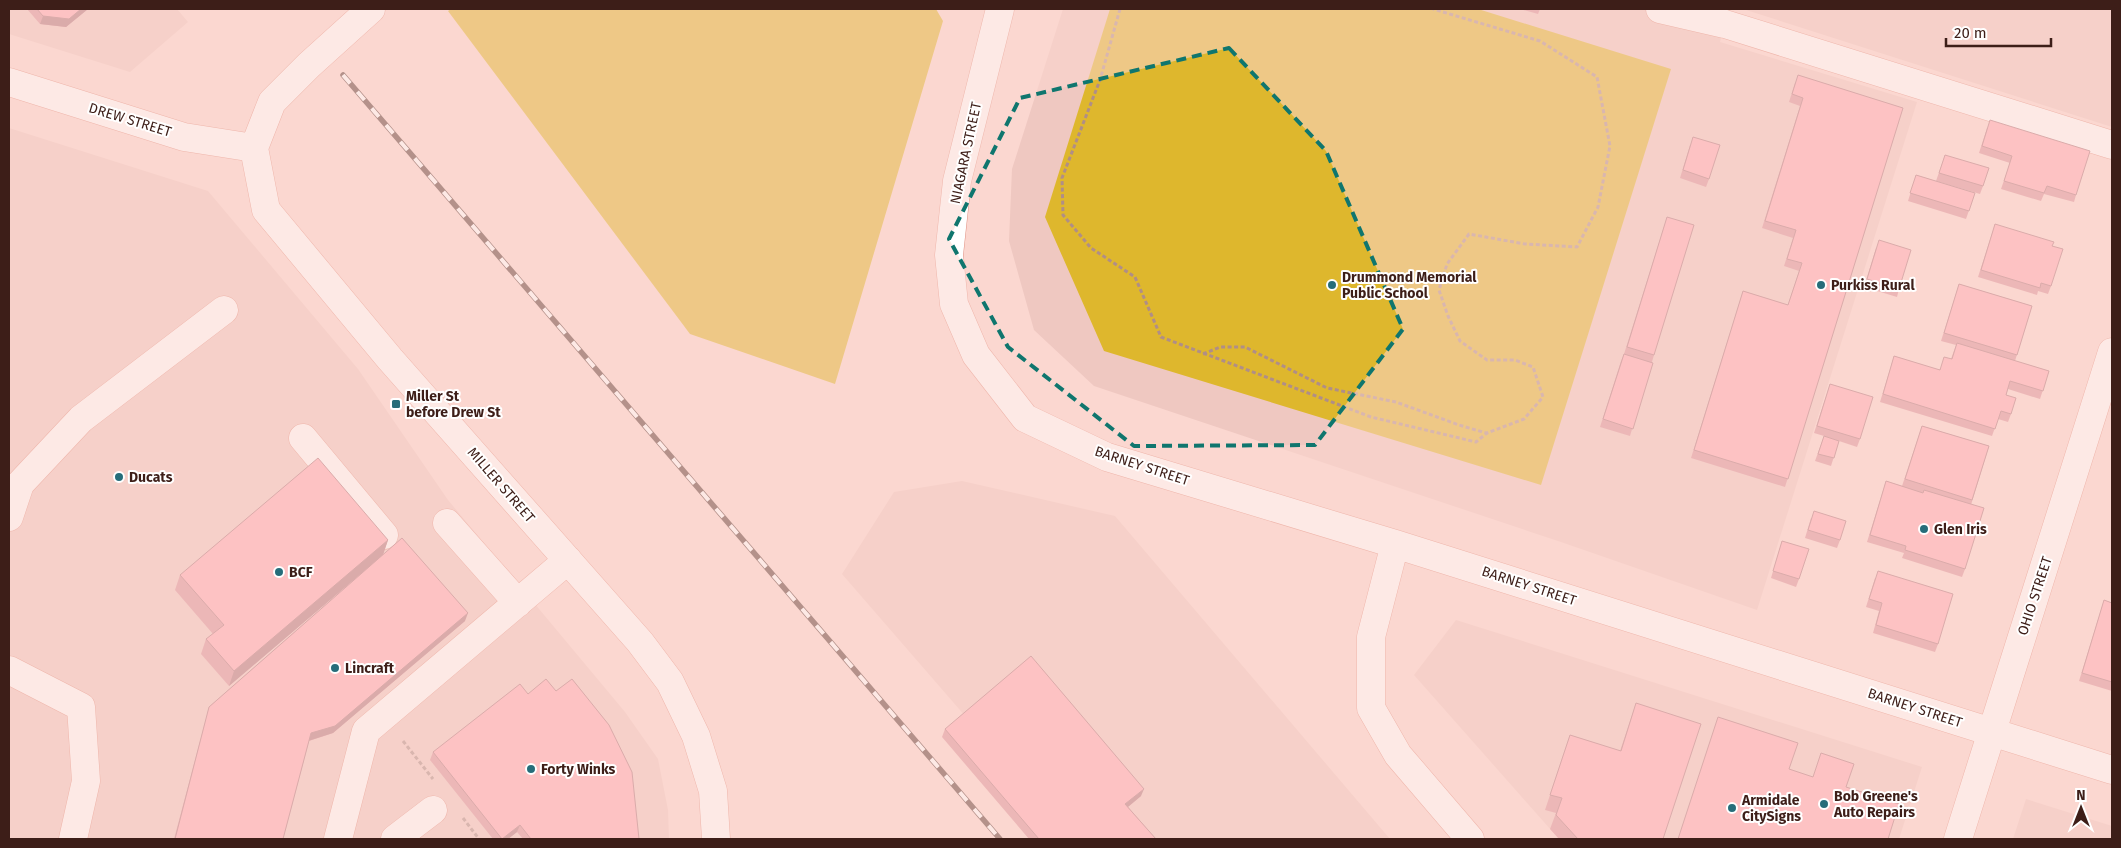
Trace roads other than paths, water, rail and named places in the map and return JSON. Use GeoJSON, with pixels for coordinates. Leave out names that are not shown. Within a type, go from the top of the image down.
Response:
{"type":"FeatureCollection","features":[{"type":"Feature","properties":{"kind":"street"},"geometry":{"type":"LineString","coordinates":[[254,148],[272,102],[309,65],[371,9]]}},
{"type":"Feature","properties":{"kind":"street","name":"NIAGARA STREET"},"geometry":{"type":"LineString","coordinates":[[976,355],[954,304],[949,255],[957,181],[1000,9]]}},
{"type":"Feature","properties":{"kind":"street"},"geometry":{"type":"LineString","coordinates":[[1660,9],[1725,24],[2112,145]]}},
{"type":"Feature","properties":{"kind":"street","name":"DREW STREET"},"geometry":{"type":"LineString","coordinates":[[9,82],[184,137],[254,148]]}},
{"type":"Feature","properties":{"kind":"street","name":"MILLER STREET"},"geometry":{"type":"LineString","coordinates":[[254,148],[266,210],[390,359],[640,642],[670,682],[696,736],[713,791],[716,839]]}},
{"type":"Feature","properties":{"kind":"street"},"geometry":{"type":"LineString","coordinates":[[9,517],[20,484],[81,420],[224,310]]}},
{"type":"Feature","properties":{"kind":"street","name":"OHIO STREET"},"geometry":{"type":"LineString","coordinates":[[1958,839],[2112,352]]}},
{"type":"Feature","properties":{"kind":"street","name":"BARNEY STREET"},"geometry":{"type":"LineString","coordinates":[[976,355],[1025,418],[1107,457],[1395,544],[2112,770]]}},
{"type":"Feature","properties":{"kind":"street"},"geometry":{"type":"LineString","coordinates":[[303,438],[384,535]]}},
{"type":"Feature","properties":{"kind":"street"},"geometry":{"type":"LineString","coordinates":[[446,523],[518,603]]}},
{"type":"Feature","properties":{"kind":"street"},"geometry":{"type":"LineString","coordinates":[[1395,544],[1371,637],[1371,708],[1398,756],[1470,839]]}},
{"type":"Feature","properties":{"kind":"street"},"geometry":{"type":"LineString","coordinates":[[338,839],[366,731],[568,560]]}},
{"type":"Feature","properties":{"kind":"street"},"geometry":{"type":"LineString","coordinates":[[9,670],[82,707],[86,780],[73,839]]}},
{"type":"Feature","properties":{"kind":"street"},"geometry":{"type":"LineString","coordinates":[[395,839],[433,810]]}},
{"type":"Feature","properties":{"kind":"railway"},"geometry":{"type":"LineString","coordinates":[[343,75],[1000,839]]}},
{"type":"Feature","properties":{"kind":"place","name":"Drummond Memorial Public School"},"geometry":{"type":"Point","coordinates":[1332,285]}},
{"type":"Feature","properties":{"kind":"place","name":"Purkiss Rural"},"geometry":{"type":"Point","coordinates":[1821,285]}},
{"type":"Feature","properties":{"kind":"place","name":"Miller St before Drew St"},"geometry":{"type":"Point","coordinates":[396,404]}},
{"type":"Feature","properties":{"kind":"place","name":"Ducats"},"geometry":{"type":"Point","coordinates":[119,477]}},
{"type":"Feature","properties":{"kind":"place","name":"Glen Iris"},"geometry":{"type":"Point","coordinates":[1924,529]}},
{"type":"Feature","properties":{"kind":"place","name":"BCF"},"geometry":{"type":"Point","coordinates":[279,572]}},
{"type":"Feature","properties":{"kind":"place","name":"Lincraft"},"geometry":{"type":"Point","coordinates":[335,668]}},
{"type":"Feature","properties":{"kind":"place","name":"Forty Winks"},"geometry":{"type":"Point","coordinates":[531,769]}},
{"type":"Feature","properties":{"kind":"place","name":"Bob Greene's Auto Repairs"},"geometry":{"type":"Point","coordinates":[1824,804]}},
{"type":"Feature","properties":{"kind":"place","name":"Armidale CitySigns"},"geometry":{"type":"Point","coordinates":[1732,808]}}]}
